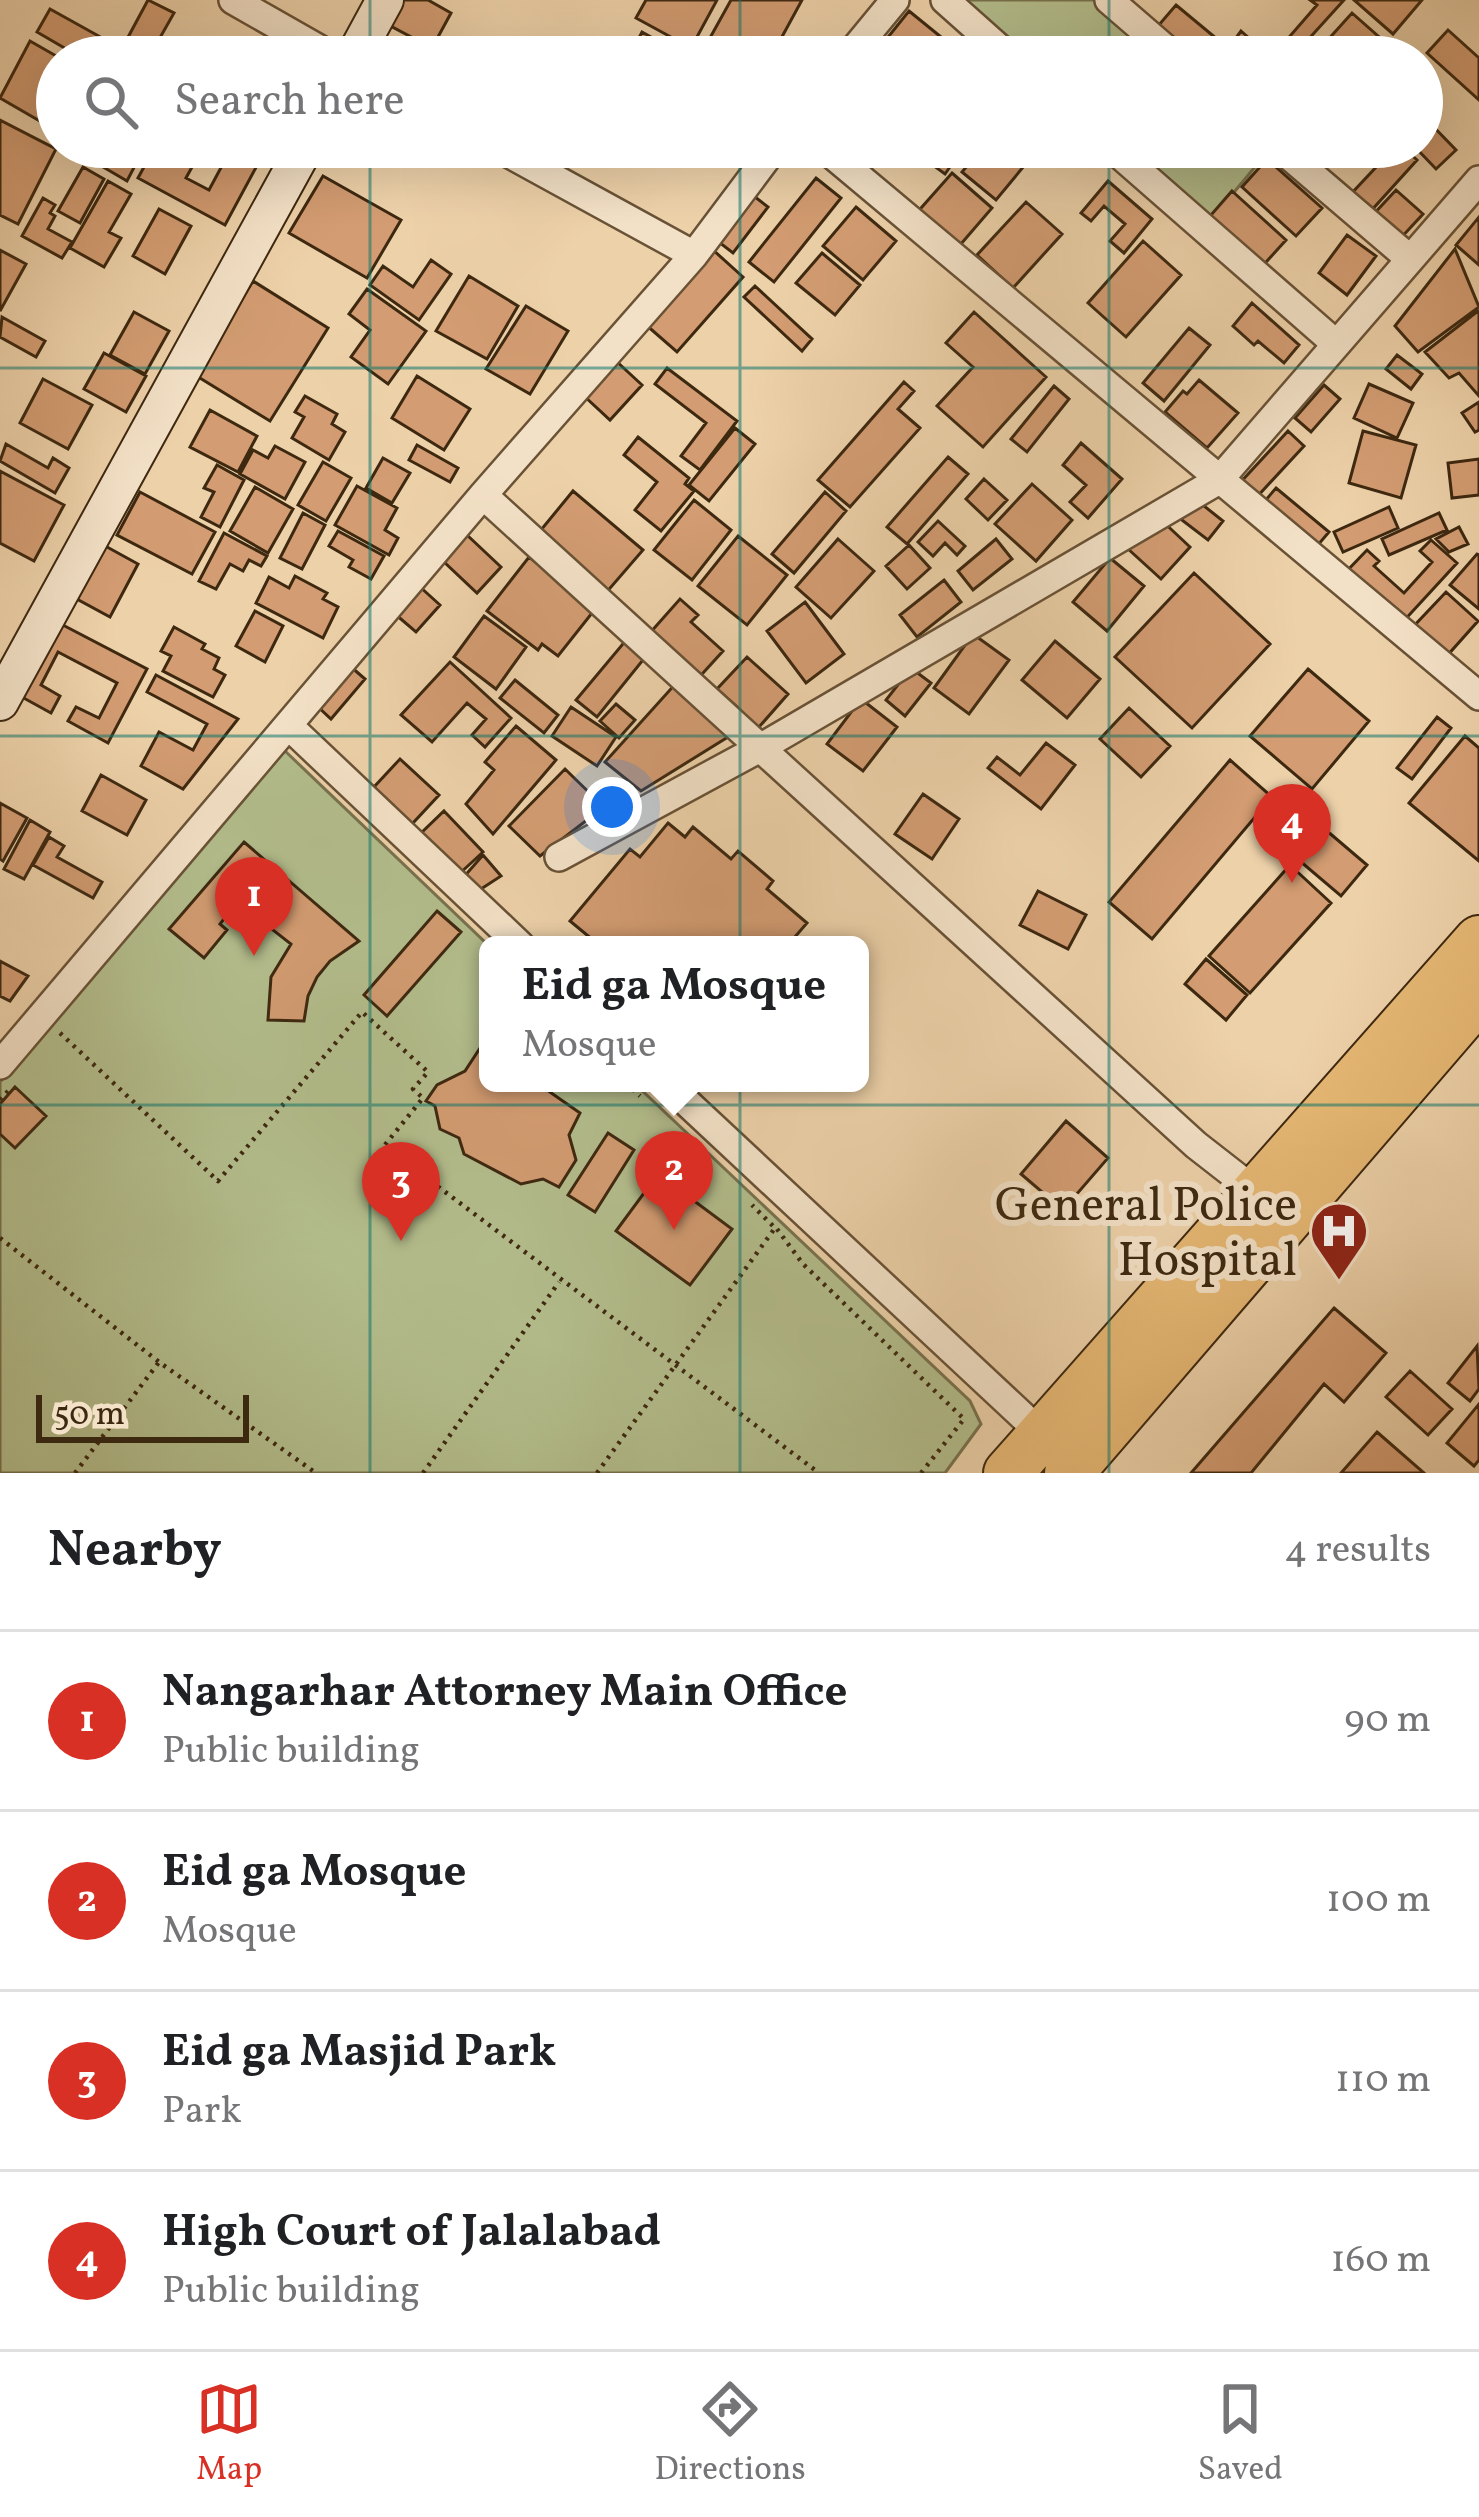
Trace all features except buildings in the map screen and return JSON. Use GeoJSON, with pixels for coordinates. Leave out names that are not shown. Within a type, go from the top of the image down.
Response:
{"type":"FeatureCollection","features":[{"type":"Feature","properties":{"kind":"highway"},"geometry":{"type":"LineString","coordinates":[[1068,1461],[1255,1191],[1479,940]]}},
{"type":"Feature","properties":{"kind":"highway"},"geometry":{"type":"LineString","coordinates":[[1008,1473],[1068,1461],[1479,997]]}},
{"type":"Feature","properties":{"kind":"main road"},"geometry":{"type":"LineString","coordinates":[[365,36],[385,0]]}},
{"type":"Feature","properties":{"kind":"main road"},"geometry":{"type":"LineString","coordinates":[[0,702],[293,168]]}},
{"type":"Feature","properties":{"kind":"street"},"geometry":{"type":"LineString","coordinates":[[233,0],[296,36]]}},
{"type":"Feature","properties":{"kind":"street"},"geometry":{"type":"LineString","coordinates":[[865,36],[895,0]]}},
{"type":"Feature","properties":{"kind":"street"},"geometry":{"type":"LineString","coordinates":[[945,0],[985,36]]}},
{"type":"Feature","properties":{"kind":"street"},"geometry":{"type":"LineString","coordinates":[[1109,0],[1151,36]]}},
{"type":"Feature","properties":{"kind":"street"},"geometry":{"type":"LineString","coordinates":[[535,168],[694,255]]}},
{"type":"Feature","properties":{"kind":"street"},"geometry":{"type":"LineString","coordinates":[[0,1065],[290,728],[482,495],[694,255],[759,168]]}},
{"type":"Feature","properties":{"kind":"street"},"geometry":{"type":"LineString","coordinates":[[848,168],[1479,696]]}},
{"type":"Feature","properties":{"kind":"street"},"geometry":{"type":"LineString","coordinates":[[1135,168],[1335,343]]}},
{"type":"Feature","properties":{"kind":"street"},"geometry":{"type":"LineString","coordinates":[[1304,168],[1410,259]]}},
{"type":"Feature","properties":{"kind":"street"},"geometry":{"type":"LineString","coordinates":[[559,857],[760,748],[1219,480],[1479,180]]}},
{"type":"Feature","properties":{"kind":"street"},"geometry":{"type":"LineString","coordinates":[[482,495],[1196,1145],[1255,1191]]}},
{"type":"Feature","properties":{"kind":"street"},"geometry":{"type":"LineString","coordinates":[[290,728],[510,936]]}},
{"type":"Feature","properties":{"kind":"street"},"geometry":{"type":"LineString","coordinates":[[656,1092],[1068,1461]]}},
{"type":"Feature","properties":{"kind":"path"},"geometry":{"type":"LineString","coordinates":[[61,1033],[218,1181],[362,1012],[428,1072],[413,1089],[424,1098],[384,1146],[819,1473]]}},
{"type":"Feature","properties":{"kind":"path"},"geometry":{"type":"LineString","coordinates":[[742,1196],[803,1264],[964,1419],[921,1473]]}},
{"type":"Feature","properties":{"kind":"path"},"geometry":{"type":"LineString","coordinates":[[597,1473],[775,1228]]}},
{"type":"Feature","properties":{"kind":"path"},"geometry":{"type":"LineString","coordinates":[[0,1238],[159,1363],[316,1473]]}},
{"type":"Feature","properties":{"kind":"path"},"geometry":{"type":"LineString","coordinates":[[423,1473],[560,1280]]}},
{"type":"Feature","properties":{"kind":"path"},"geometry":{"type":"LineString","coordinates":[[75,1473],[159,1363]]}},
{"type":"Feature","properties":{"kind":"green space"},"geometry":{"type":"Polygon","coordinates":[[[955,0],[1097,0],[1138,36],[997,36],[955,0]]]}},
{"type":"Feature","properties":{"kind":"green space"},"geometry":{"type":"Polygon","coordinates":[[[1150,168],[1254,168],[1211,220],[1150,168]]]}},
{"type":"Feature","properties":{"kind":"green space"},"geometry":{"type":"Polygon","coordinates":[[[284,750],[479,936],[479,1092],[644,1092],[970,1401],[981,1424],[945,1473],[0,1473],[0,1082],[284,750]]]}},
{"type":"Feature","properties":{"kind":"place","name":"High Court of Jalalabad"},"geometry":{"type":"Point","coordinates":[1292,883]}},
{"type":"Feature","properties":{"kind":"place","name":"Nangarhar Attorney Main Office"},"geometry":{"type":"Point","coordinates":[254,956]}},
{"type":"Feature","properties":{"kind":"place","name":"Eid ga Mosque"},"geometry":{"type":"Point","coordinates":[674,1230]}},
{"type":"Feature","properties":{"kind":"place","name":"Eid ga Masjid Park"},"geometry":{"type":"Point","coordinates":[401,1241]}},
{"type":"Feature","properties":{"kind":"place","name":"General Police Hospital"},"geometry":{"type":"Point","coordinates":[1339,1282]}}]}
